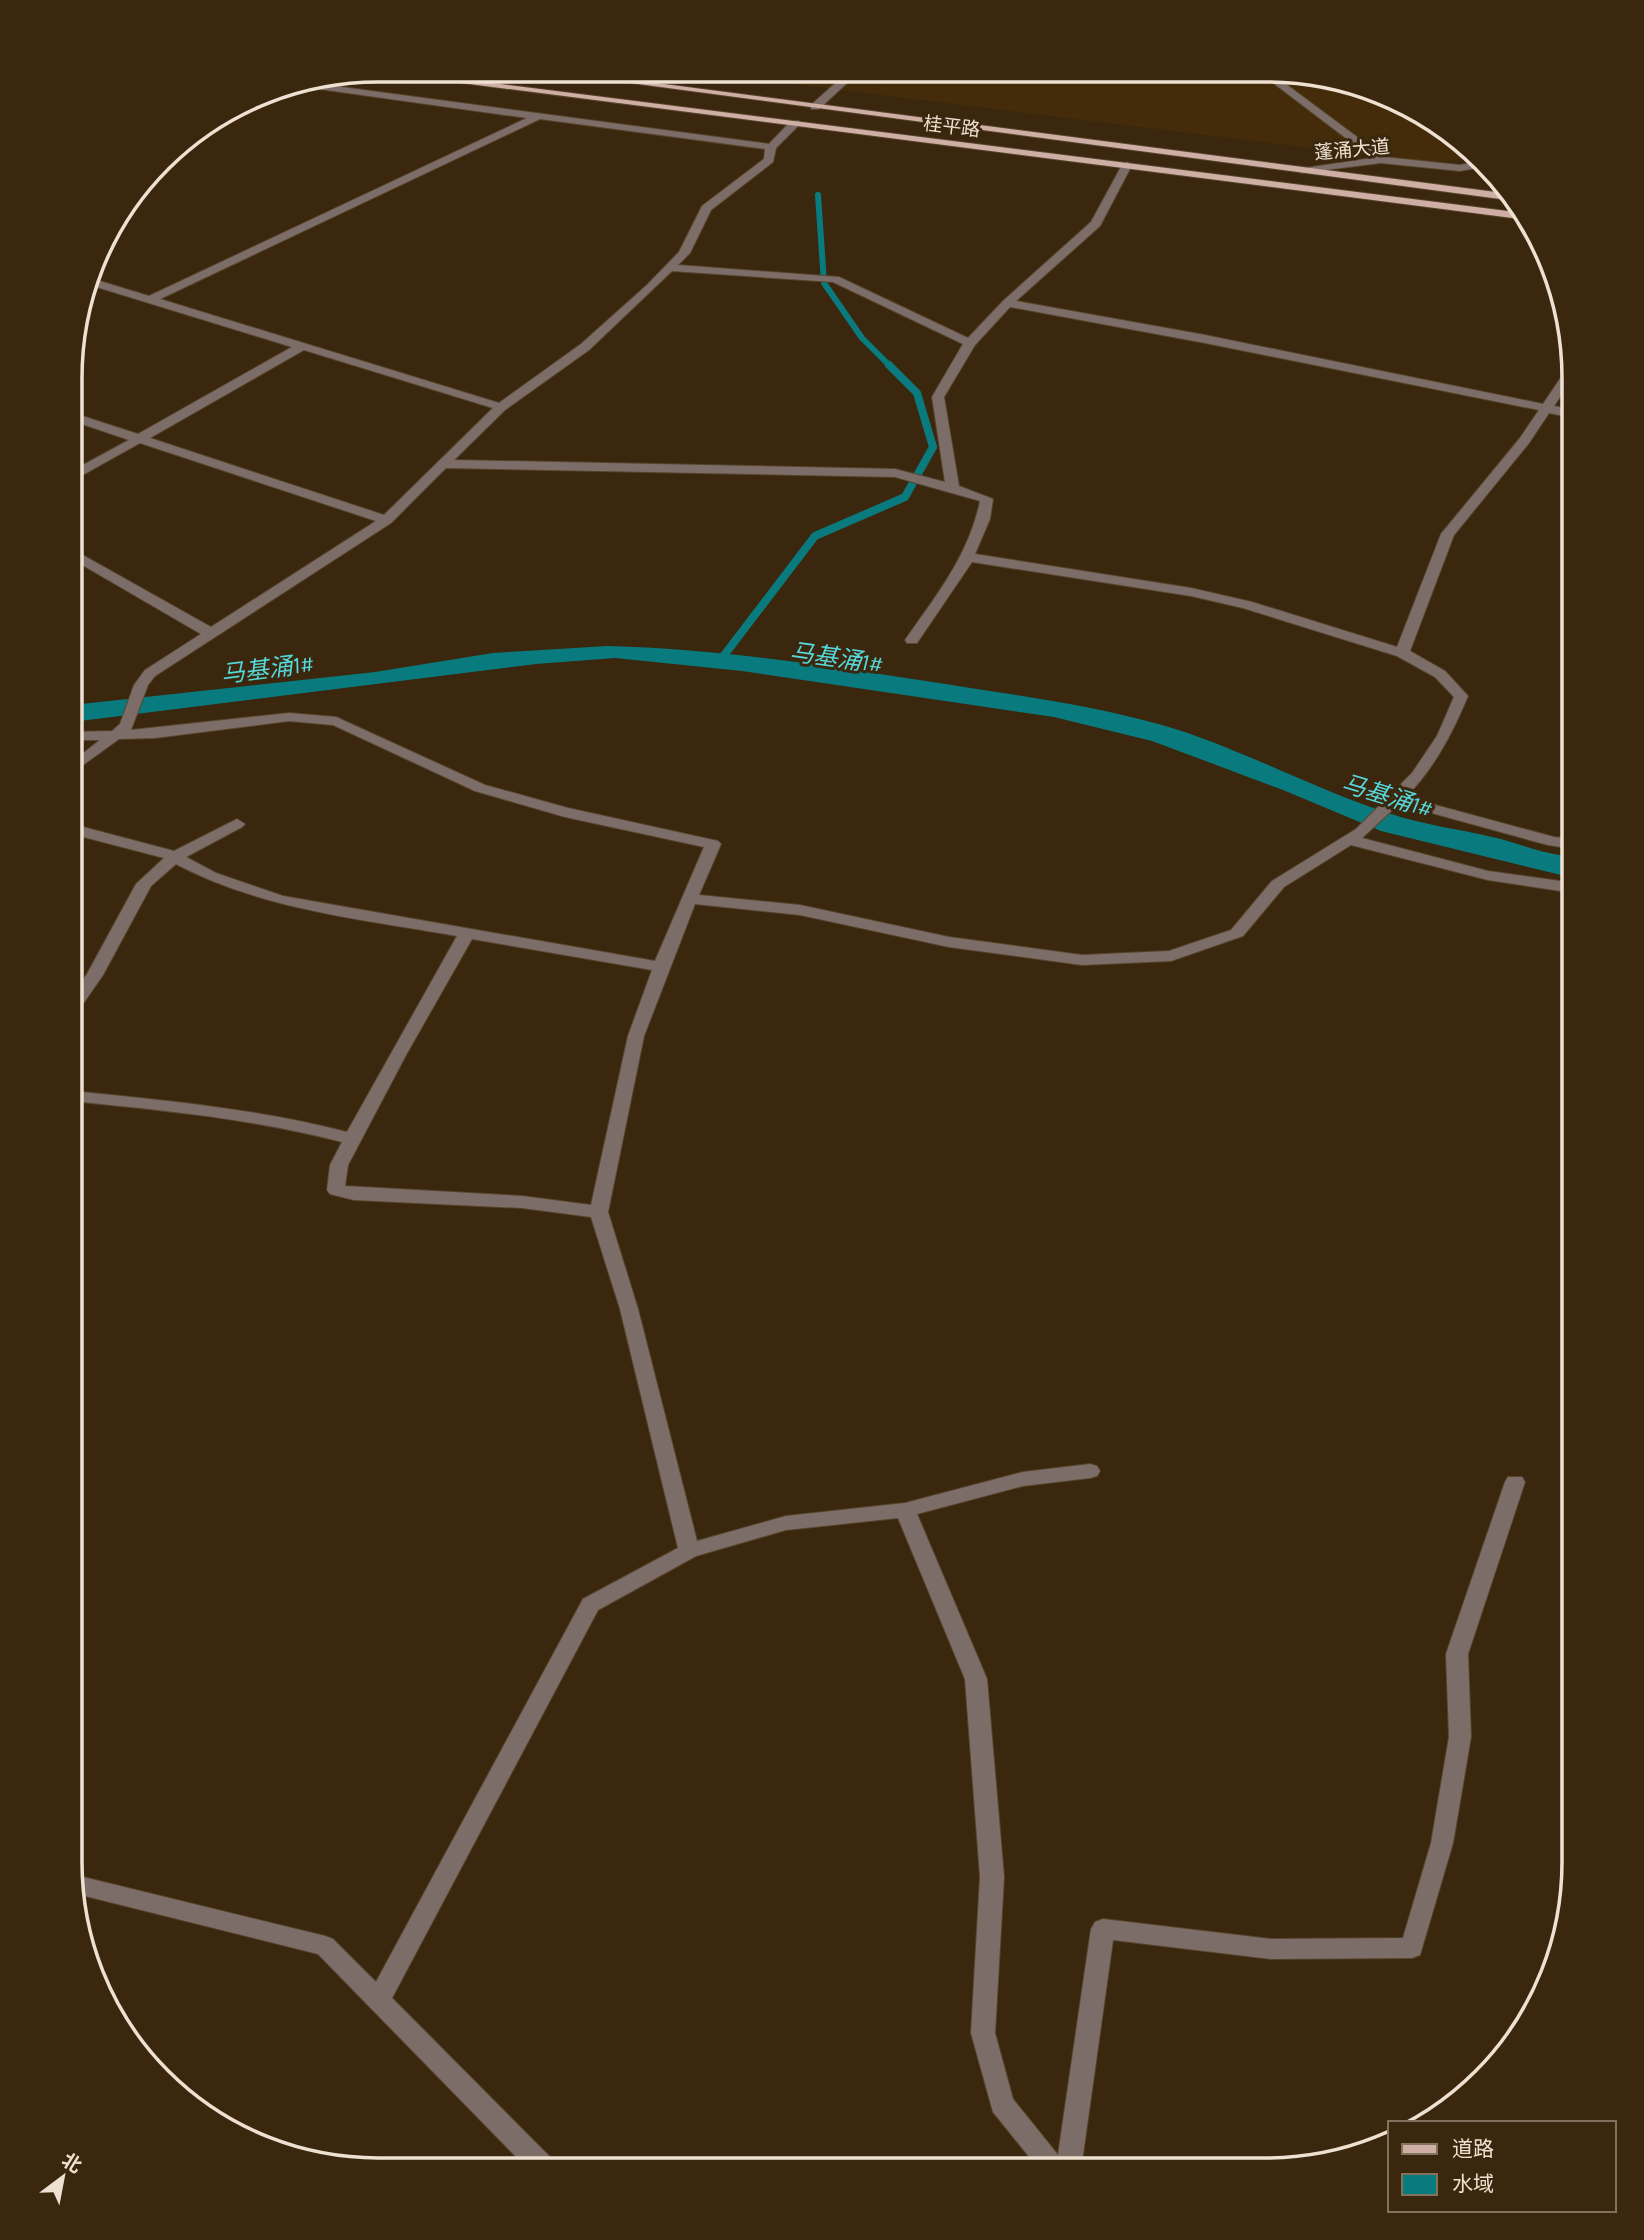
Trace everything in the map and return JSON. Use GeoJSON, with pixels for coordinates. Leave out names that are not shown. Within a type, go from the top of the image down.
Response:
{"type":"FeatureCollection","features":[{"type":"Feature","properties":{"kind":"main road","name":"桂平路"},"geometry":{"type":"LineString","coordinates":[[461,82],[1513,215]]}},
{"type":"Feature","properties":{"kind":"main road","name":"桂平路"},"geometry":{"type":"LineString","coordinates":[[623,82],[1499,196]]}},
{"type":"Feature","properties":{"kind":"street"},"geometry":{"type":"LineString","coordinates":[[815,107],[843,82]]}},
{"type":"Feature","properties":{"kind":"street"},"geometry":{"type":"LineString","coordinates":[[1278,83],[1381,160]]}},
{"type":"Feature","properties":{"kind":"street"},"geometry":{"type":"LineString","coordinates":[[323,88],[771,147]]}},
{"type":"Feature","properties":{"kind":"street"},"geometry":{"type":"LineString","coordinates":[[149,300],[539,116]]}},
{"type":"Feature","properties":{"kind":"street"},"geometry":{"type":"LineString","coordinates":[[82,761],[122,729],[141,685],[150,673],[386,520],[501,407],[585,347],[671,268],[684,253],[706,208],[769,160],[771,147],[795,124]]}},
{"type":"Feature","properties":{"kind":"street","name":"蓬涌大道"},"geometry":{"type":"LineString","coordinates":[[1304,171],[1381,160],[1460,168],[1472,166]]}},
{"type":"Feature","properties":{"kind":"street"},"geometry":{"type":"LineString","coordinates":[[953,489],[938,397],[970,343],[1007,303],[1096,224],[1127,165]]}},
{"type":"Feature","properties":{"kind":"street"},"geometry":{"type":"LineString","coordinates":[[671,268],[835,279],[970,343]]}},
{"type":"Feature","properties":{"kind":"street"},"geometry":{"type":"LineString","coordinates":[[98,284],[501,407]]}},
{"type":"Feature","properties":{"kind":"street"},"geometry":{"type":"LineString","coordinates":[[1007,303],[1205,339],[1562,412]]}},
{"type":"Feature","properties":{"kind":"street"},"geometry":{"type":"LineString","coordinates":[[82,471],[301,347]]}},
{"type":"Feature","properties":{"kind":"street"},"geometry":{"type":"LineString","coordinates":[[1402,653],[1448,534],[1525,440],[1562,385]]}},
{"type":"Feature","properties":{"kind":"street"},"geometry":{"type":"LineString","coordinates":[[82,420],[386,520]]}},
{"type":"Feature","properties":{"kind":"street"},"geometry":{"type":"LineString","coordinates":[[442,464],[894,473],[924,479],[987,499],[983,519],[961,571],[912,640]]}},
{"type":"Feature","properties":{"kind":"street"},"geometry":{"type":"LineString","coordinates":[[691,899],[800,910],[949,942],[1082,960],[1171,956],[1237,933],[1278,884],[1354,836],[1391,804],[1418,776],[1444,736],[1461,696],[1440,674],[1402,653],[1247,605],[1191,592],[967,557]]}},
{"type":"Feature","properties":{"kind":"street"},"geometry":{"type":"LineString","coordinates":[[82,559],[212,634]]}},
{"type":"Feature","properties":{"kind":"street"},"geometry":{"type":"LineString","coordinates":[[82,735],[122,729],[155,734],[289,717],[336,721],[480,788],[565,812],[713,844],[661,967],[636,1036],[599,1212],[629,1309],[689,1551]]}},
{"type":"Feature","properties":{"kind":"street"},"geometry":{"type":"LineString","coordinates":[[1391,804],[1562,843]]}},
{"type":"Feature","properties":{"kind":"street"},"geometry":{"type":"LineString","coordinates":[[82,993],[95,975],[144,884],[175,858],[237,824]]}},
{"type":"Feature","properties":{"kind":"street"},"geometry":{"type":"LineString","coordinates":[[82,832],[175,858],[210,876],[280,900],[661,967]]}},
{"type":"Feature","properties":{"kind":"street"},"geometry":{"type":"LineString","coordinates":[[1354,836],[1436,865],[1530,884],[1562,887]]}},
{"type":"Feature","properties":{"kind":"street"},"geometry":{"type":"LineString","coordinates":[[466,934],[338,1165],[336,1190],[354,1194],[522,1202],[599,1212]]}},
{"type":"Feature","properties":{"kind":"street"},"geometry":{"type":"LineString","coordinates":[[82,1097],[313,1129],[352,1139]]}},
{"type":"Feature","properties":{"kind":"street"},"geometry":{"type":"LineString","coordinates":[[379,2000],[590,1605],[689,1551],[786,1523],[905,1510],[1023,1479],[1090,1471]]}},
{"type":"Feature","properties":{"kind":"street"},"geometry":{"type":"LineString","coordinates":[[1071,2158],[1103,1929],[1271,1949],[1412,1948],[1442,1843],[1460,1737],[1457,1654],[1515,1482]]}},
{"type":"Feature","properties":{"kind":"street"},"geometry":{"type":"LineString","coordinates":[[905,1510],[976,1679],[992,1877],[983,2033],[1002,2104],[1045,2158]]}},
{"type":"Feature","properties":{"kind":"street"},"geometry":{"type":"LineString","coordinates":[[84,1886],[325,1945],[534,2158]]}},
{"type":"Feature","properties":{"kind":"shaded area"},"geometry":{"type":"Polygon","coordinates":[[[775,82],[1266,82],[1304,85],[1342,92],[1397,113],[1430,132],[1464,159],[1433,163],[775,82]]]}},
{"type":"Feature","properties":{"kind":"water"},"geometry":{"type":"Polygon","coordinates":[[[608,646],[692,651],[815,665],[1107,711],[1193,735],[1343,797],[1404,818],[1562,855],[1562,875],[1381,831],[1283,790],[1152,741],[1054,717],[742,671],[615,658],[536,664],[82,721],[82,704],[375,672],[493,653],[608,646]]]}},
{"type":"Feature","properties":{"kind":"waterway"},"geometry":{"type":"LineString","coordinates":[[719,662],[815,536],[905,497],[933,447],[917,393],[862,338],[824,283],[818,195]]}},
{"type":"Feature","properties":{"kind":"water label","name":"马基涌1#"},"geometry":{"type":"Point","coordinates":[836,658]}},
{"type":"Feature","properties":{"kind":"water label","name":"马基涌1#"},"geometry":{"type":"Point","coordinates":[267,669]}},
{"type":"Feature","properties":{"kind":"water label","name":"马基涌1#"},"geometry":{"type":"Point","coordinates":[1387,796]}}]}
